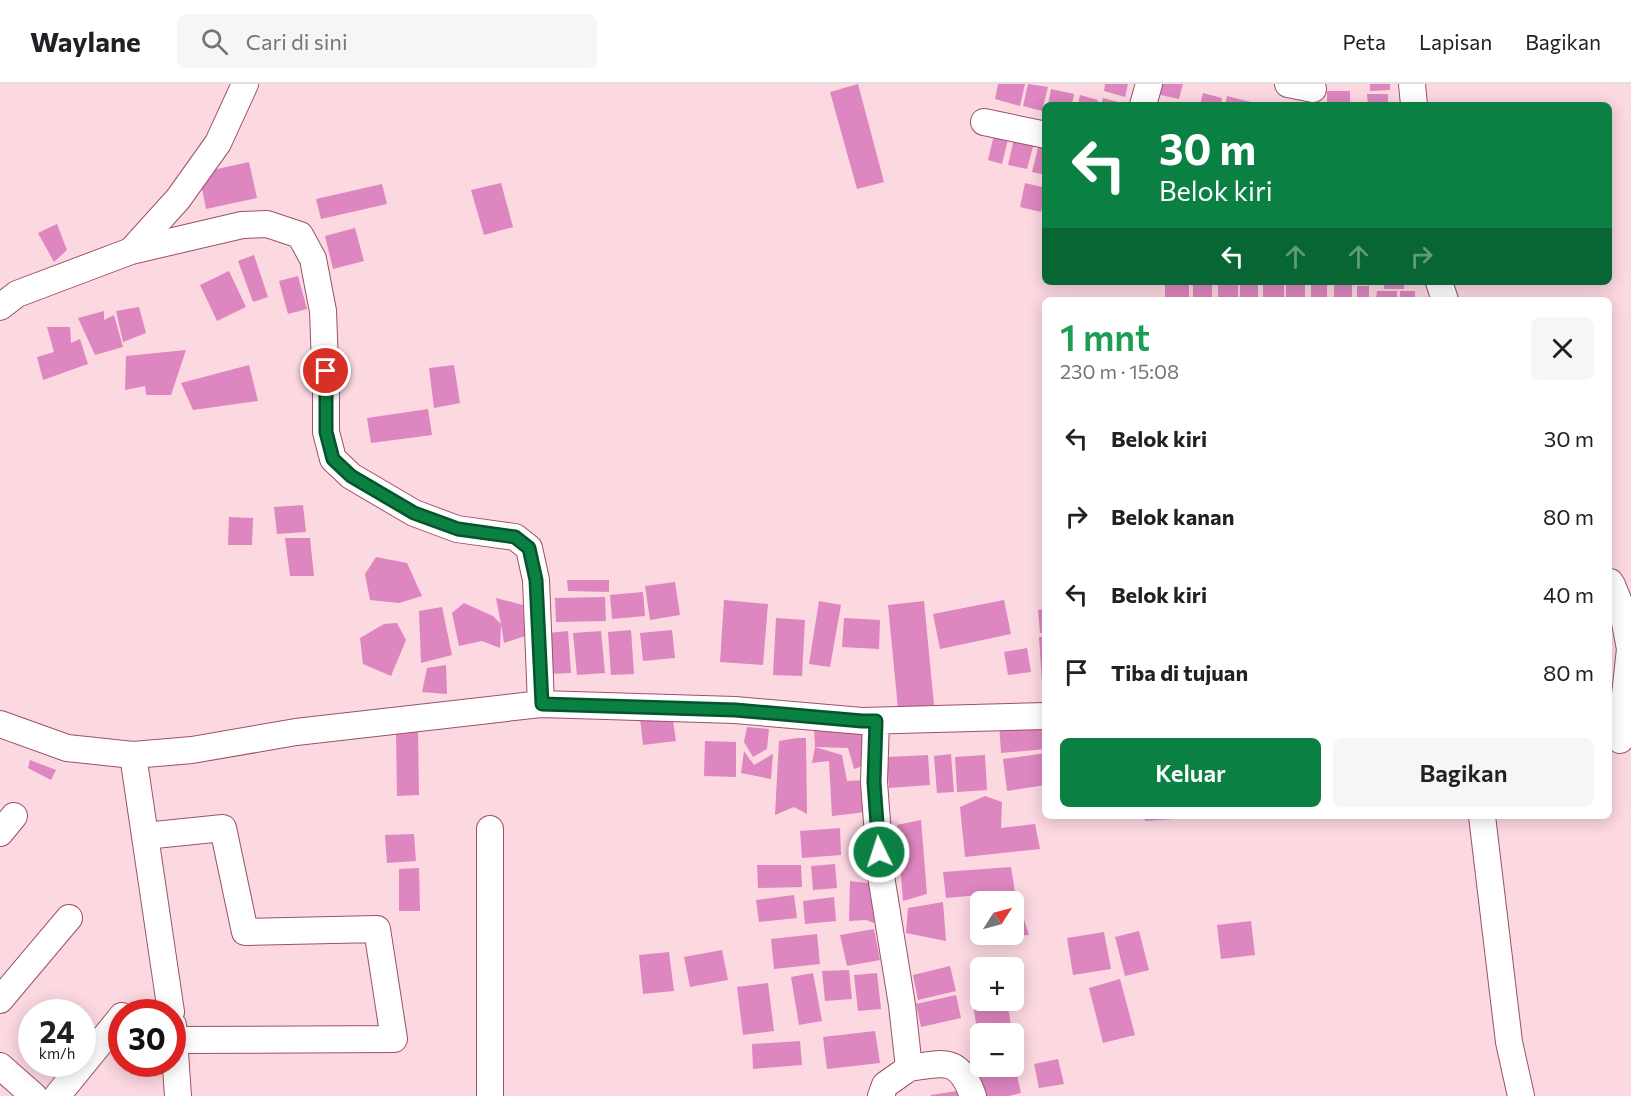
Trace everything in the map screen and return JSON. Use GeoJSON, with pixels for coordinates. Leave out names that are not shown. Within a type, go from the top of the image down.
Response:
{"type":"FeatureCollection","features":[{"type":"Feature","properties":{"kind":"street"},"geometry":{"type":"LineString","coordinates":[[131,251],[178,199],[218,142],[245,84]]}},
{"type":"Feature","properties":{"kind":"street"},"geometry":{"type":"LineString","coordinates":[[1144,102],[1149,84]]}},
{"type":"Feature","properties":{"kind":"street"},"geometry":{"type":"LineString","coordinates":[[1288,84],[1314,93]]}},
{"type":"Feature","properties":{"kind":"street"},"geometry":{"type":"LineString","coordinates":[[1412,84],[1414,102]]}},
{"type":"Feature","properties":{"kind":"street"},"geometry":{"type":"LineString","coordinates":[[984,122],[1042,134]]}},
{"type":"Feature","properties":{"kind":"street"},"geometry":{"type":"LineString","coordinates":[[0,307],[17,294],[131,251],[242,225],[267,224],[300,235],[313,259],[323,311],[327,391],[326,432],[333,459],[351,476],[414,513],[458,529],[515,537],[529,548],[536,580],[542,704]]}},
{"type":"Feature","properties":{"kind":"street"},"geometry":{"type":"LineString","coordinates":[[1612,585],[1623,612],[1630,649],[1620,740]]}},
{"type":"Feature","properties":{"kind":"street"},"geometry":{"type":"LineString","coordinates":[[0,724],[67,748],[133,755],[192,750],[296,732],[542,704],[735,710],[862,721],[1042,716]]}},
{"type":"Feature","properties":{"kind":"street"},"geometry":{"type":"LineString","coordinates":[[876,721],[874,782],[881,876],[902,1005],[909,1068]]}},
{"type":"Feature","properties":{"kind":"street"},"geometry":{"type":"LineString","coordinates":[[133,755],[169,999]]}},
{"type":"Feature","properties":{"kind":"street"},"geometry":{"type":"LineString","coordinates":[[1482,819],[1509,1042],[1521,1096]]}},
{"type":"Feature","properties":{"kind":"street"},"geometry":{"type":"LineString","coordinates":[[145,836],[223,828],[245,932],[377,929],[394,1039],[186,1031]]}},
{"type":"Feature","properties":{"kind":"street"},"geometry":{"type":"LineString","coordinates":[[490,829],[490,1096]]}},
{"type":"Feature","properties":{"kind":"street"},"geometry":{"type":"LineString","coordinates":[[0,1000],[69,918]]}},
{"type":"Feature","properties":{"kind":"street"},"geometry":{"type":"LineString","coordinates":[[57,1096],[108,1033]]}},
{"type":"Feature","properties":{"kind":"street"},"geometry":{"type":"LineString","coordinates":[[881,1096],[885,1085],[909,1068],[945,1063],[960,1071],[973,1096]]}},
{"type":"Feature","properties":{"kind":"street"},"geometry":{"type":"LineString","coordinates":[[0,1066],[34,1096]]}},
{"type":"Feature","properties":{"kind":"street"},"geometry":{"type":"LineString","coordinates":[[177,1077],[178,1096]]}},
{"type":"Feature","properties":{"kind":"building"},"geometry":{"type":"Polygon","coordinates":[[[858,84],[884,182],[857,189],[830,92],[858,84]]]}},
{"type":"Feature","properties":{"kind":"building"},"geometry":{"type":"Polygon","coordinates":[[[998,84],[1025,84],[1020,106],[995,99],[998,84]]]}},
{"type":"Feature","properties":{"kind":"building"},"geometry":{"type":"Polygon","coordinates":[[[1028,84],[1048,87],[1044,102],[1042,102],[1042,111],[1023,106],[1028,84]]]}},
{"type":"Feature","properties":{"kind":"building"},"geometry":{"type":"Polygon","coordinates":[[[1105,84],[1128,84],[1125,97],[1104,91],[1105,84]]]}},
{"type":"Feature","properties":{"kind":"building"},"geometry":{"type":"Polygon","coordinates":[[[1158,84],[1183,84],[1179,99],[1156,94],[1158,84]]]}},
{"type":"Feature","properties":{"kind":"building"},"geometry":{"type":"Polygon","coordinates":[[[1370,84],[1390,84],[1390,90],[1370,91],[1370,84]]]}},
{"type":"Feature","properties":{"kind":"building"},"geometry":{"type":"Polygon","coordinates":[[[1051,89],[1074,94],[1073,102],[1049,102],[1051,89]]]}},
{"type":"Feature","properties":{"kind":"building"},"geometry":{"type":"Polygon","coordinates":[[[1327,91],[1350,91],[1350,102],[1327,102],[1327,91]]]}},
{"type":"Feature","properties":{"kind":"building"},"geometry":{"type":"Polygon","coordinates":[[[1203,93],[1222,98],[1221,102],[1201,102],[1203,93]]]}},
{"type":"Feature","properties":{"kind":"building"},"geometry":{"type":"Polygon","coordinates":[[[1367,94],[1388,94],[1388,102],[1368,102],[1367,94]]]}},
{"type":"Feature","properties":{"kind":"building"},"geometry":{"type":"Polygon","coordinates":[[[1080,95],[1098,100],[1098,102],[1079,102],[1080,95]]]}},
{"type":"Feature","properties":{"kind":"building"},"geometry":{"type":"Polygon","coordinates":[[[1227,96],[1251,102],[1226,102],[1227,96]]]}},
{"type":"Feature","properties":{"kind":"building"},"geometry":{"type":"Polygon","coordinates":[[[1103,98],[1118,102],[1102,102],[1103,98]]]}},
{"type":"Feature","properties":{"kind":"building"},"geometry":{"type":"Polygon","coordinates":[[[995,131],[1009,135],[1002,164],[988,160],[995,131]]]}},
{"type":"Feature","properties":{"kind":"building"},"geometry":{"type":"Polygon","coordinates":[[[1015,134],[1035,139],[1027,169],[1008,165],[1015,134]]]}},
{"type":"Feature","properties":{"kind":"building"},"geometry":{"type":"Polygon","coordinates":[[[1039,144],[1042,144],[1042,174],[1032,172],[1039,144]]]}},
{"type":"Feature","properties":{"kind":"building"},"geometry":{"type":"Polygon","coordinates":[[[249,162],[257,198],[206,209],[199,173],[249,162]]]}},
{"type":"Feature","properties":{"kind":"building"},"geometry":{"type":"Polygon","coordinates":[[[501,183],[513,227],[484,235],[471,190],[501,183]]]}},
{"type":"Feature","properties":{"kind":"building"},"geometry":{"type":"Polygon","coordinates":[[[1025,183],[1042,187],[1041,212],[1020,207],[1025,183]]]}},
{"type":"Feature","properties":{"kind":"building"},"geometry":{"type":"Polygon","coordinates":[[[382,184],[387,204],[321,219],[316,199],[382,184]]]}},
{"type":"Feature","properties":{"kind":"building"},"geometry":{"type":"Polygon","coordinates":[[[57,224],[67,250],[54,262],[38,233],[57,224]]]}},
{"type":"Feature","properties":{"kind":"building"},"geometry":{"type":"Polygon","coordinates":[[[355,228],[364,261],[333,269],[325,236],[355,228]]]}},
{"type":"Feature","properties":{"kind":"building"},"geometry":{"type":"Polygon","coordinates":[[[254,255],[268,297],[253,302],[238,261],[254,255]]]}},
{"type":"Feature","properties":{"kind":"building"},"geometry":{"type":"Polygon","coordinates":[[[229,271],[246,307],[217,321],[200,285],[229,271]]]}},
{"type":"Feature","properties":{"kind":"building"},"geometry":{"type":"Polygon","coordinates":[[[298,276],[307,309],[288,314],[279,281],[298,276]]]}},
{"type":"Feature","properties":{"kind":"building"},"geometry":{"type":"Polygon","coordinates":[[[1165,285],[1189,285],[1189,297],[1165,297],[1165,285]]]}},
{"type":"Feature","properties":{"kind":"building"},"geometry":{"type":"Polygon","coordinates":[[[1193,285],[1212,285],[1212,297],[1193,297],[1193,285]]]}},
{"type":"Feature","properties":{"kind":"building"},"geometry":{"type":"Polygon","coordinates":[[[1218,285],[1238,285],[1238,297],[1218,297],[1218,285]]]}},
{"type":"Feature","properties":{"kind":"building"},"geometry":{"type":"Polygon","coordinates":[[[1240,285],[1258,285],[1258,297],[1240,297],[1240,285]]]}},
{"type":"Feature","properties":{"kind":"building"},"geometry":{"type":"Polygon","coordinates":[[[1263,285],[1284,285],[1284,297],[1263,297],[1263,285]]]}},
{"type":"Feature","properties":{"kind":"building"},"geometry":{"type":"Polygon","coordinates":[[[1286,285],[1305,285],[1305,297],[1286,297],[1286,285]]]}},
{"type":"Feature","properties":{"kind":"building"},"geometry":{"type":"Polygon","coordinates":[[[1311,285],[1327,285],[1327,297],[1311,297],[1311,285]]]}},
{"type":"Feature","properties":{"kind":"building"},"geometry":{"type":"Polygon","coordinates":[[[1334,285],[1352,285],[1352,297],[1334,297],[1334,285]]]}},
{"type":"Feature","properties":{"kind":"building"},"geometry":{"type":"Polygon","coordinates":[[[1384,285],[1404,285],[1404,289],[1384,289],[1384,285]]]}},
{"type":"Feature","properties":{"kind":"building"},"geometry":{"type":"Polygon","coordinates":[[[1357,286],[1369,286],[1369,297],[1357,297],[1357,286]]]}},
{"type":"Feature","properties":{"kind":"building"},"geometry":{"type":"Polygon","coordinates":[[[1377,291],[1397,291],[1397,297],[1376,297],[1377,291]]]}},
{"type":"Feature","properties":{"kind":"building"},"geometry":{"type":"Polygon","coordinates":[[[1400,291],[1415,291],[1415,297],[1400,297],[1400,291]]]}},
{"type":"Feature","properties":{"kind":"building"},"geometry":{"type":"Polygon","coordinates":[[[139,307],[146,333],[123,342],[116,311],[139,307]]]}},
{"type":"Feature","properties":{"kind":"building"},"geometry":{"type":"Polygon","coordinates":[[[104,311],[104,320],[114,315],[123,347],[95,355],[78,318],[104,311]]]}},
{"type":"Feature","properties":{"kind":"building"},"geometry":{"type":"Polygon","coordinates":[[[47,327],[70,327],[71,343],[80,339],[88,364],[43,380],[37,357],[54,352],[47,327]]]}},
{"type":"Feature","properties":{"kind":"building"},"geometry":{"type":"Polygon","coordinates":[[[186,350],[171,395],[146,395],[145,386],[125,390],[126,356],[186,350]]]}},
{"type":"Feature","properties":{"kind":"building"},"geometry":{"type":"Polygon","coordinates":[[[249,365],[258,401],[193,410],[181,383],[249,365]]]}},
{"type":"Feature","properties":{"kind":"building"},"geometry":{"type":"Polygon","coordinates":[[[454,365],[460,403],[434,408],[429,368],[454,365]]]}},
{"type":"Feature","properties":{"kind":"building"},"geometry":{"type":"Polygon","coordinates":[[[428,409],[432,435],[371,443],[367,418],[428,409]]]}},
{"type":"Feature","properties":{"kind":"building"},"geometry":{"type":"Polygon","coordinates":[[[303,505],[306,532],[277,534],[274,507],[303,505]]]}},
{"type":"Feature","properties":{"kind":"building"},"geometry":{"type":"Polygon","coordinates":[[[229,517],[253,518],[252,545],[228,545],[229,517]]]}},
{"type":"Feature","properties":{"kind":"building"},"geometry":{"type":"Polygon","coordinates":[[[285,538],[310,538],[314,576],[290,576],[285,538]]]}},
{"type":"Feature","properties":{"kind":"building"},"geometry":{"type":"Polygon","coordinates":[[[376,557],[407,563],[422,596],[399,603],[370,600],[365,574],[376,557]]]}},
{"type":"Feature","properties":{"kind":"building"},"geometry":{"type":"Polygon","coordinates":[[[567,580],[609,580],[609,592],[568,591],[567,580]]]}},
{"type":"Feature","properties":{"kind":"building"},"geometry":{"type":"Polygon","coordinates":[[[675,582],[680,615],[650,620],[645,586],[675,582]]]}},
{"type":"Feature","properties":{"kind":"building"},"geometry":{"type":"Polygon","coordinates":[[[643,592],[645,616],[612,619],[610,595],[643,592]]]}},
{"type":"Feature","properties":{"kind":"building"},"geometry":{"type":"Polygon","coordinates":[[[605,597],[606,621],[556,622],[555,598],[605,597]]]}},
{"type":"Feature","properties":{"kind":"building"},"geometry":{"type":"Polygon","coordinates":[[[496,598],[523,605],[525,636],[504,643],[496,598]]]}},
{"type":"Feature","properties":{"kind":"building"},"geometry":{"type":"Polygon","coordinates":[[[724,600],[768,604],[763,665],[720,662],[724,600]]]}},
{"type":"Feature","properties":{"kind":"building"},"geometry":{"type":"Polygon","coordinates":[[[1004,600],[1011,634],[940,649],[933,614],[1004,600]]]}},
{"type":"Feature","properties":{"kind":"building"},"geometry":{"type":"Polygon","coordinates":[[[819,601],[841,605],[830,667],[809,664],[819,601]]]}},
{"type":"Feature","properties":{"kind":"building"},"geometry":{"type":"Polygon","coordinates":[[[924,601],[934,705],[898,709],[888,605],[924,601]]]}},
{"type":"Feature","properties":{"kind":"building"},"geometry":{"type":"Polygon","coordinates":[[[464,603],[493,616],[501,624],[500,648],[482,641],[459,646],[452,613],[464,603]]]}},
{"type":"Feature","properties":{"kind":"building"},"geometry":{"type":"Polygon","coordinates":[[[442,607],[452,655],[421,663],[419,611],[442,607]]]}},
{"type":"Feature","properties":{"kind":"building"},"geometry":{"type":"Polygon","coordinates":[[[1038,610],[1042,610],[1042,633],[1040,633],[1038,610]]]}},
{"type":"Feature","properties":{"kind":"building"},"geometry":{"type":"Polygon","coordinates":[[[776,618],[805,620],[802,676],[773,675],[776,618]]]}},
{"type":"Feature","properties":{"kind":"building"},"geometry":{"type":"Polygon","coordinates":[[[844,618],[880,620],[879,649],[842,647],[844,618]]]}},
{"type":"Feature","properties":{"kind":"building"},"geometry":{"type":"Polygon","coordinates":[[[397,623],[406,640],[391,676],[363,664],[360,638],[384,624],[397,623]]]}},
{"type":"Feature","properties":{"kind":"building"},"geometry":{"type":"Polygon","coordinates":[[[631,630],[634,674],[611,675],[608,632],[631,630]]]}},
{"type":"Feature","properties":{"kind":"building"},"geometry":{"type":"Polygon","coordinates":[[[672,630],[675,658],[643,661],[640,633],[672,630]]]}},
{"type":"Feature","properties":{"kind":"building"},"geometry":{"type":"Polygon","coordinates":[[[568,631],[571,673],[550,674],[548,633],[568,631]]]}},
{"type":"Feature","properties":{"kind":"building"},"geometry":{"type":"Polygon","coordinates":[[[601,631],[605,673],[577,675],[573,633],[601,631]]]}},
{"type":"Feature","properties":{"kind":"building"},"geometry":{"type":"Polygon","coordinates":[[[1039,637],[1042,637],[1042,683],[1039,637]]]}},
{"type":"Feature","properties":{"kind":"building"},"geometry":{"type":"Polygon","coordinates":[[[1027,648],[1031,672],[1008,675],[1004,652],[1027,648]]]}},
{"type":"Feature","properties":{"kind":"building"},"geometry":{"type":"Polygon","coordinates":[[[446,665],[447,694],[422,692],[427,668],[446,665]]]}},
{"type":"Feature","properties":{"kind":"building"},"geometry":{"type":"Polygon","coordinates":[[[672,714],[676,741],[643,745],[640,718],[672,714]]]}},
{"type":"Feature","properties":{"kind":"building"},"geometry":{"type":"Polygon","coordinates":[[[1042,720],[1042,749],[1001,753],[999,723],[1042,720]]]}},
{"type":"Feature","properties":{"kind":"building"},"geometry":{"type":"Polygon","coordinates":[[[814,726],[864,730],[871,763],[854,769],[848,748],[815,747],[814,726]]]}},
{"type":"Feature","properties":{"kind":"building"},"geometry":{"type":"Polygon","coordinates":[[[747,727],[769,729],[767,749],[753,757],[744,742],[747,727]]]}},
{"type":"Feature","properties":{"kind":"building"},"geometry":{"type":"Polygon","coordinates":[[[396,731],[418,731],[419,795],[397,796],[396,731]]]}},
{"type":"Feature","properties":{"kind":"building"},"geometry":{"type":"Polygon","coordinates":[[[806,738],[807,814],[794,807],[775,815],[779,741],[806,738]]]}},
{"type":"Feature","properties":{"kind":"building"},"geometry":{"type":"Polygon","coordinates":[[[705,741],[736,742],[736,777],[704,776],[705,741]]]}},
{"type":"Feature","properties":{"kind":"building"},"geometry":{"type":"Polygon","coordinates":[[[815,747],[842,755],[847,781],[867,780],[866,812],[832,816],[829,761],[812,763],[815,747]]]}},
{"type":"Feature","properties":{"kind":"building"},"geometry":{"type":"Polygon","coordinates":[[[744,751],[754,765],[773,754],[771,779],[741,773],[744,751]]]}},
{"type":"Feature","properties":{"kind":"building"},"geometry":{"type":"Polygon","coordinates":[[[951,754],[954,792],[937,793],[934,756],[951,754]]]}},
{"type":"Feature","properties":{"kind":"building"},"geometry":{"type":"Polygon","coordinates":[[[1042,754],[1042,786],[1007,791],[1003,759],[1042,754]]]}},
{"type":"Feature","properties":{"kind":"building"},"geometry":{"type":"Polygon","coordinates":[[[928,755],[930,785],[889,788],[887,757],[928,755]]]}},
{"type":"Feature","properties":{"kind":"building"},"geometry":{"type":"Polygon","coordinates":[[[985,755],[987,790],[957,792],[955,757],[985,755]]]}},
{"type":"Feature","properties":{"kind":"building"},"geometry":{"type":"Polygon","coordinates":[[[30,760],[56,770],[51,780],[28,768],[30,760]]]}},
{"type":"Feature","properties":{"kind":"building"},"geometry":{"type":"Polygon","coordinates":[[[985,796],[1002,802],[1001,828],[1035,824],[1040,849],[965,857],[960,807],[985,796]]]}},
{"type":"Feature","properties":{"kind":"building"},"geometry":{"type":"Polygon","coordinates":[[[1145,819],[1174,819],[1145,821],[1145,819]]]}},
{"type":"Feature","properties":{"kind":"building"},"geometry":{"type":"Polygon","coordinates":[[[921,820],[927,894],[903,901],[897,825],[921,820]]]}},
{"type":"Feature","properties":{"kind":"building"},"geometry":{"type":"Polygon","coordinates":[[[840,828],[841,855],[802,858],[800,831],[840,828]]]}},
{"type":"Feature","properties":{"kind":"building"},"geometry":{"type":"Polygon","coordinates":[[[414,834],[416,861],[387,863],[385,835],[414,834]]]}},
{"type":"Feature","properties":{"kind":"building"},"geometry":{"type":"Polygon","coordinates":[[[835,864],[837,888],[813,890],[811,866],[835,864]]]}},
{"type":"Feature","properties":{"kind":"building"},"geometry":{"type":"Polygon","coordinates":[[[757,865],[801,865],[802,887],[758,888],[757,865]]]}},
{"type":"Feature","properties":{"kind":"building"},"geometry":{"type":"Polygon","coordinates":[[[1011,867],[1015,891],[970,891],[970,896],[946,898],[943,872],[1011,867]]]}},
{"type":"Feature","properties":{"kind":"building"},"geometry":{"type":"Polygon","coordinates":[[[419,868],[420,911],[399,911],[399,869],[419,868]]]}},
{"type":"Feature","properties":{"kind":"building"},"geometry":{"type":"Polygon","coordinates":[[[850,881],[875,884],[874,923],[866,920],[849,921],[850,881]]]}},
{"type":"Feature","properties":{"kind":"building"},"geometry":{"type":"Polygon","coordinates":[[[794,895],[797,918],[759,922],[756,900],[794,895]]]}},
{"type":"Feature","properties":{"kind":"building"},"geometry":{"type":"Polygon","coordinates":[[[834,897],[836,921],[805,924],[803,901],[834,897]]]}},
{"type":"Feature","properties":{"kind":"building"},"geometry":{"type":"Polygon","coordinates":[[[943,902],[946,941],[906,933],[908,908],[943,902]]]}},
{"type":"Feature","properties":{"kind":"building"},"geometry":{"type":"Polygon","coordinates":[[[1024,920],[1029,935],[1024,935],[1024,920]]]}},
{"type":"Feature","properties":{"kind":"building"},"geometry":{"type":"Polygon","coordinates":[[[1251,921],[1255,955],[1221,959],[1217,925],[1251,921]]]}},
{"type":"Feature","properties":{"kind":"building"},"geometry":{"type":"Polygon","coordinates":[[[874,929],[880,960],[847,966],[840,935],[874,929]]]}},
{"type":"Feature","properties":{"kind":"building"},"geometry":{"type":"Polygon","coordinates":[[[1139,931],[1149,970],[1125,976],[1115,937],[1139,931]]]}},
{"type":"Feature","properties":{"kind":"building"},"geometry":{"type":"Polygon","coordinates":[[[1104,932],[1111,969],[1073,975],[1067,938],[1104,932]]]}},
{"type":"Feature","properties":{"kind":"building"},"geometry":{"type":"Polygon","coordinates":[[[817,934],[820,964],[774,969],[771,939],[817,934]]]}},
{"type":"Feature","properties":{"kind":"building"},"geometry":{"type":"Polygon","coordinates":[[[722,950],[728,980],[690,987],[684,957],[722,950]]]}},
{"type":"Feature","properties":{"kind":"building"},"geometry":{"type":"Polygon","coordinates":[[[669,952],[674,991],[643,994],[639,955],[669,952]]]}},
{"type":"Feature","properties":{"kind":"building"},"geometry":{"type":"Polygon","coordinates":[[[950,966],[956,991],[918,1000],[913,975],[950,966]]]}},
{"type":"Feature","properties":{"kind":"building"},"geometry":{"type":"Polygon","coordinates":[[[849,970],[852,999],[825,1001],[822,971],[849,970]]]}},
{"type":"Feature","properties":{"kind":"building"},"geometry":{"type":"Polygon","coordinates":[[[813,973],[822,1021],[799,1025],[791,977],[813,973]]]}},
{"type":"Feature","properties":{"kind":"building"},"geometry":{"type":"Polygon","coordinates":[[[877,973],[881,1009],[858,1011],[854,975],[877,973]]]}},
{"type":"Feature","properties":{"kind":"building"},"geometry":{"type":"Polygon","coordinates":[[[1120,979],[1135,1035],[1103,1043],[1089,988],[1120,979]]]}},
{"type":"Feature","properties":{"kind":"building"},"geometry":{"type":"Polygon","coordinates":[[[768,983],[774,1031],[743,1035],[737,987],[768,983]]]}},
{"type":"Feature","properties":{"kind":"building"},"geometry":{"type":"Polygon","coordinates":[[[956,995],[961,1018],[921,1027],[916,1004],[956,995]]]}},
{"type":"Feature","properties":{"kind":"building"},"geometry":{"type":"Polygon","coordinates":[[[974,1011],[1009,1011],[1011,1023],[976,1023],[974,1011]]]}},
{"type":"Feature","properties":{"kind":"building"},"geometry":{"type":"Polygon","coordinates":[[[875,1031],[880,1063],[827,1069],[823,1037],[875,1031]]]}},
{"type":"Feature","properties":{"kind":"building"},"geometry":{"type":"Polygon","coordinates":[[[800,1041],[802,1065],[753,1069],[752,1044],[800,1041]]]}},
{"type":"Feature","properties":{"kind":"building"},"geometry":{"type":"Polygon","coordinates":[[[1058,1059],[1064,1084],[1039,1088],[1034,1064],[1058,1059]]]}},
{"type":"Feature","properties":{"kind":"building"},"geometry":{"type":"Polygon","coordinates":[[[979,1077],[1017,1077],[1021,1093],[1009,1096],[983,1096],[979,1077]]]}},
{"type":"Feature","properties":{"kind":"building"},"geometry":{"type":"Polygon","coordinates":[[[957,1091],[958,1096],[931,1096],[931,1095],[957,1091]]]}},
{"type":"Feature","properties":{"kind":"route"},"geometry":{"type":"LineString","coordinates":[[326,371],[326,432],[333,459],[351,476],[414,513],[458,529],[515,537],[529,548],[536,580],[542,704],[735,710],[876,721],[874,782],[879,852]]}}]}
